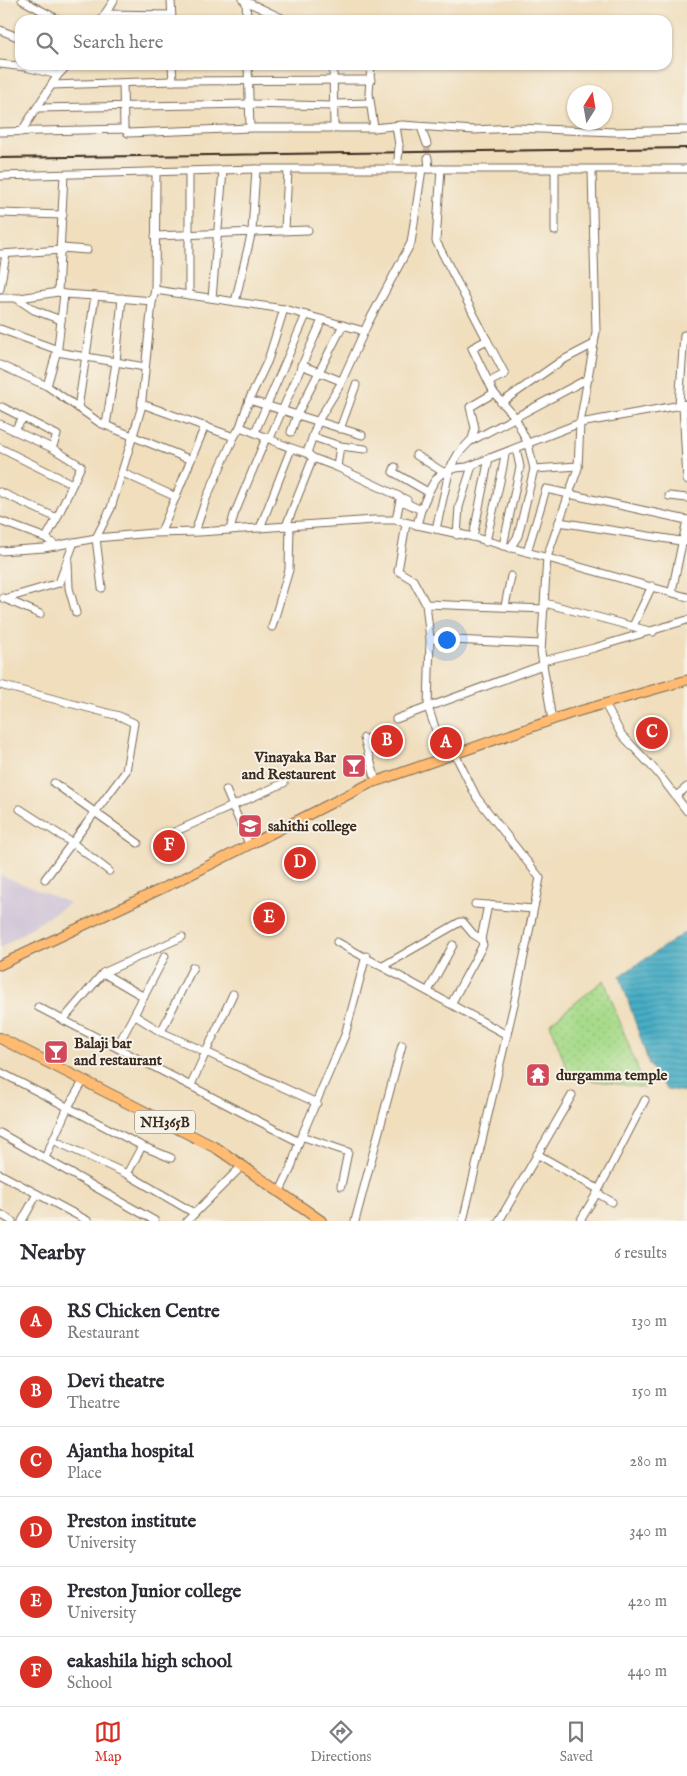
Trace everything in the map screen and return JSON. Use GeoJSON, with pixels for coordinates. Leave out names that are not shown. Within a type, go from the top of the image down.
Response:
{"type":"FeatureCollection","features":[{"type":"Feature","properties":{"kind":"highway","name":"NH365B"},"geometry":{"type":"LineString","coordinates":[[0,1038],[218,1149],[321,1221]]}},
{"type":"Feature","properties":{"kind":"highway","name":"NH365B"},"geometry":{"type":"LineString","coordinates":[[0,1043],[209,1150],[239,1169],[311,1221]]}},
{"type":"Feature","properties":{"kind":"main road"},"geometry":{"type":"LineString","coordinates":[[0,965],[126,906],[376,781],[552,720],[687,680]]}},
{"type":"Feature","properties":{"kind":"street"},"geometry":{"type":"LineString","coordinates":[[22,0],[50,15]]}},
{"type":"Feature","properties":{"kind":"street"},"geometry":{"type":"LineString","coordinates":[[104,15],[114,0]]}},
{"type":"Feature","properties":{"kind":"street"},"geometry":{"type":"LineString","coordinates":[[171,0],[171,15]]}},
{"type":"Feature","properties":{"kind":"street"},"geometry":{"type":"LineString","coordinates":[[244,1],[246,15]]}},
{"type":"Feature","properties":{"kind":"street"},"geometry":{"type":"LineString","coordinates":[[244,1],[275,15]]}},
{"type":"Feature","properties":{"kind":"street"},"geometry":{"type":"LineString","coordinates":[[0,30],[15,36]]}},
{"type":"Feature","properties":{"kind":"street"},"geometry":{"type":"LineString","coordinates":[[0,64],[15,65]]}},
{"type":"Feature","properties":{"kind":"street"},"geometry":{"type":"LineString","coordinates":[[40,70],[58,75]]}},
{"type":"Feature","properties":{"kind":"street"},"geometry":{"type":"LineString","coordinates":[[21,132],[51,85],[63,70]]}},
{"type":"Feature","properties":{"kind":"street"},"geometry":{"type":"LineString","coordinates":[[172,70],[173,81]]}},
{"type":"Feature","properties":{"kind":"street"},"geometry":{"type":"LineString","coordinates":[[248,70],[250,128]]}},
{"type":"Feature","properties":{"kind":"street"},"geometry":{"type":"LineString","coordinates":[[332,70],[334,129]]}},
{"type":"Feature","properties":{"kind":"street"},"geometry":{"type":"LineString","coordinates":[[371,70],[370,103],[374,128]]}},
{"type":"Feature","properties":{"kind":"street"},"geometry":{"type":"LineString","coordinates":[[51,85],[173,81],[371,80]]}},
{"type":"Feature","properties":{"kind":"street"},"geometry":{"type":"LineString","coordinates":[[123,83],[124,129]]}},
{"type":"Feature","properties":{"kind":"street"},"geometry":{"type":"LineString","coordinates":[[38,108],[250,104],[333,106],[333,104],[370,103]]}},
{"type":"Feature","properties":{"kind":"street"},"geometry":{"type":"LineString","coordinates":[[396,126],[399,145],[399,169]]}},
{"type":"Feature","properties":{"kind":"street"},"geometry":{"type":"LineString","coordinates":[[0,132],[124,129],[128,133],[250,128],[334,129],[396,126],[474,130],[571,129],[615,132],[687,130]]}},
{"type":"Feature","properties":{"kind":"street"},"geometry":{"type":"LineString","coordinates":[[421,127],[427,144]]}},
{"type":"Feature","properties":{"kind":"street"},"geometry":{"type":"LineString","coordinates":[[272,627],[288,570],[288,525],[310,456],[318,421],[341,381],[364,331],[411,243],[428,158]]}},
{"type":"Feature","properties":{"kind":"street"},"geometry":{"type":"LineString","coordinates":[[235,302],[252,231],[256,169]]}},
{"type":"Feature","properties":{"kind":"street"},"geometry":{"type":"LineString","coordinates":[[0,176],[156,174],[256,169],[687,169]]}},
{"type":"Feature","properties":{"kind":"street"},"geometry":{"type":"LineString","coordinates":[[441,169],[436,241],[505,374],[489,382]]}},
{"type":"Feature","properties":{"kind":"street"},"geometry":{"type":"LineString","coordinates":[[285,230],[288,170]]}},
{"type":"Feature","properties":{"kind":"street"},"geometry":{"type":"LineString","coordinates":[[555,170],[556,231]]}},
{"type":"Feature","properties":{"kind":"street"},"geometry":{"type":"LineString","coordinates":[[552,720],[541,644],[547,557],[578,466],[580,423],[594,344],[596,298],[592,170]]}},
{"type":"Feature","properties":{"kind":"street"},"geometry":{"type":"LineString","coordinates":[[212,298],[223,171]]}},
{"type":"Feature","properties":{"kind":"street"},"geometry":{"type":"LineString","coordinates":[[188,295],[189,172]]}},
{"type":"Feature","properties":{"kind":"street"},"geometry":{"type":"LineString","coordinates":[[102,588],[96,538],[111,508],[134,437],[142,404],[152,301],[155,290],[156,174]]}},
{"type":"Feature","properties":{"kind":"street"},"geometry":{"type":"LineString","coordinates":[[47,386],[57,351],[61,320],[64,175]]}},
{"type":"Feature","properties":{"kind":"street"},"geometry":{"type":"LineString","coordinates":[[0,213],[63,215]]}},
{"type":"Feature","properties":{"kind":"street"},"geometry":{"type":"LineString","coordinates":[[155,236],[308,230]]}},
{"type":"Feature","properties":{"kind":"street"},"geometry":{"type":"LineString","coordinates":[[0,289],[3,254],[62,249],[87,250]]}},
{"type":"Feature","properties":{"kind":"street"},"geometry":{"type":"LineString","coordinates":[[155,290],[284,309],[364,331]]}},
{"type":"Feature","properties":{"kind":"street"},"geometry":{"type":"LineString","coordinates":[[0,298],[61,293],[152,301]]}},
{"type":"Feature","properties":{"kind":"street"},"geometry":{"type":"LineString","coordinates":[[78,408],[96,296]]}},
{"type":"Feature","properties":{"kind":"street"},"geometry":{"type":"LineString","coordinates":[[15,298],[34,310],[61,320]]}},
{"type":"Feature","properties":{"kind":"street"},"geometry":{"type":"LineString","coordinates":[[106,425],[116,362],[122,298]]}},
{"type":"Feature","properties":{"kind":"street"},"geometry":{"type":"LineString","coordinates":[[196,532],[206,499],[234,437],[240,428],[249,400],[268,360],[284,309]]}},
{"type":"Feature","properties":{"kind":"street"},"geometry":{"type":"LineString","coordinates":[[256,432],[306,315]]}},
{"type":"Feature","properties":{"kind":"street"},"geometry":{"type":"LineString","coordinates":[[230,530],[234,514],[322,320]]}},
{"type":"Feature","properties":{"kind":"street"},"geometry":{"type":"LineString","coordinates":[[291,432],[318,372],[343,325]]}},
{"type":"Feature","properties":{"kind":"street"},"geometry":{"type":"LineString","coordinates":[[0,329],[57,351],[87,358],[145,367]]}},
{"type":"Feature","properties":{"kind":"street"},"geometry":{"type":"LineString","coordinates":[[687,335],[684,334],[683,405],[687,480]]}},
{"type":"Feature","properties":{"kind":"street"},"geometry":{"type":"LineString","coordinates":[[487,340],[472,348],[501,404],[515,417],[528,444],[534,469],[518,536],[506,547]]}},
{"type":"Feature","properties":{"kind":"street"},"geometry":{"type":"LineString","coordinates":[[501,404],[560,360],[594,344]]}},
{"type":"Feature","properties":{"kind":"street"},"geometry":{"type":"LineString","coordinates":[[0,365],[47,386],[106,425],[191,460]]}},
{"type":"Feature","properties":{"kind":"street"},"geometry":{"type":"LineString","coordinates":[[301,365],[341,381]]}},
{"type":"Feature","properties":{"kind":"street"},"geometry":{"type":"LineString","coordinates":[[468,443],[589,378]]}},
{"type":"Feature","properties":{"kind":"street"},"geometry":{"type":"LineString","coordinates":[[340,429],[356,385]]}},
{"type":"Feature","properties":{"kind":"street"},"geometry":{"type":"LineString","coordinates":[[417,525],[428,492],[434,481],[446,470],[468,443],[475,428],[470,407],[494,392]]}},
{"type":"Feature","properties":{"kind":"street"},"geometry":{"type":"LineString","coordinates":[[249,400],[362,435]]}},
{"type":"Feature","properties":{"kind":"street"},"geometry":{"type":"LineString","coordinates":[[142,404],[234,437]]}},
{"type":"Feature","properties":{"kind":"street"},"geometry":{"type":"LineString","coordinates":[[416,455],[446,470],[472,466],[488,458],[505,454],[580,423],[683,405]]}},
{"type":"Feature","properties":{"kind":"street"},"geometry":{"type":"LineString","coordinates":[[2,408],[57,435],[52,448]]}},
{"type":"Feature","properties":{"kind":"street"},"geometry":{"type":"LineString","coordinates":[[14,431],[23,418]]}},
{"type":"Feature","properties":{"kind":"street"},"geometry":{"type":"LineString","coordinates":[[0,424],[52,448],[81,466],[46,538]]}},
{"type":"Feature","properties":{"kind":"street"},"geometry":{"type":"LineString","coordinates":[[161,532],[205,426]]}},
{"type":"Feature","properties":{"kind":"street"},"geometry":{"type":"LineString","coordinates":[[240,428],[256,432],[291,449],[337,467],[422,508]]}},
{"type":"Feature","properties":{"kind":"street"},"geometry":{"type":"LineString","coordinates":[[313,437],[340,446],[364,449]]}},
{"type":"Feature","properties":{"kind":"street"},"geometry":{"type":"LineString","coordinates":[[337,467],[340,446]]}},
{"type":"Feature","properties":{"kind":"street"},"geometry":{"type":"LineString","coordinates":[[0,448],[72,484]]}},
{"type":"Feature","properties":{"kind":"street"},"geometry":{"type":"LineString","coordinates":[[506,547],[520,467],[516,448]]}},
{"type":"Feature","properties":{"kind":"street"},"geometry":{"type":"LineString","coordinates":[[260,528],[291,449]]}},
{"type":"Feature","properties":{"kind":"street"},"geometry":{"type":"LineString","coordinates":[[486,542],[493,505],[502,479],[505,454]]}},
{"type":"Feature","properties":{"kind":"street"},"geometry":{"type":"LineString","coordinates":[[473,537],[488,458]]}},
{"type":"Feature","properties":{"kind":"street"},"geometry":{"type":"LineString","coordinates":[[457,535],[459,507],[472,466]]}},
{"type":"Feature","properties":{"kind":"street"},"geometry":{"type":"LineString","coordinates":[[534,469],[578,466]]}},
{"type":"Feature","properties":{"kind":"street"},"geometry":{"type":"LineString","coordinates":[[395,467],[393,472],[428,492]]}},
{"type":"Feature","properties":{"kind":"street"},"geometry":{"type":"LineString","coordinates":[[436,529],[446,470]]}},
{"type":"Feature","properties":{"kind":"street"},"geometry":{"type":"LineString","coordinates":[[123,473],[176,497]]}},
{"type":"Feature","properties":{"kind":"street"},"geometry":{"type":"LineString","coordinates":[[527,552],[546,489],[687,520],[684,542],[672,591]]}},
{"type":"Feature","properties":{"kind":"street"},"geometry":{"type":"LineString","coordinates":[[0,492],[57,518]]}},
{"type":"Feature","properties":{"kind":"street"},"geometry":{"type":"LineString","coordinates":[[670,496],[687,498]]}},
{"type":"Feature","properties":{"kind":"street"},"geometry":{"type":"LineString","coordinates":[[396,520],[400,500],[422,508]]}},
{"type":"Feature","properties":{"kind":"street"},"geometry":{"type":"LineString","coordinates":[[0,551],[56,546],[96,538],[161,532],[196,532],[396,520],[406,524],[473,537],[672,591],[687,597]]}},
{"type":"Feature","properties":{"kind":"street"},"geometry":{"type":"LineString","coordinates":[[0,521],[46,538],[56,546]]}},
{"type":"Feature","properties":{"kind":"street"},"geometry":{"type":"LineString","coordinates":[[559,522],[684,542]]}},
{"type":"Feature","properties":{"kind":"street"},"geometry":{"type":"LineString","coordinates":[[406,524],[398,571],[413,580],[426,604],[430,639],[428,708],[445,757]]}},
{"type":"Feature","properties":{"kind":"street"},"geometry":{"type":"LineString","coordinates":[[2,598],[59,584],[68,554],[74,542]]}},
{"type":"Feature","properties":{"kind":"street"},"geometry":{"type":"LineString","coordinates":[[68,554],[69,588],[76,613]]}},
{"type":"Feature","properties":{"kind":"street"},"geometry":{"type":"LineString","coordinates":[[504,606],[510,576]]}},
{"type":"Feature","properties":{"kind":"street"},"geometry":{"type":"LineString","coordinates":[[633,626],[652,586]]}},
{"type":"Feature","properties":{"kind":"street"},"geometry":{"type":"LineString","coordinates":[[2,598],[40,614]]}},
{"type":"Feature","properties":{"kind":"street"},"geometry":{"type":"LineString","coordinates":[[426,604],[544,606],[653,632]]}},
{"type":"Feature","properties":{"kind":"street"},"geometry":{"type":"LineString","coordinates":[[396,719],[543,663],[653,632],[687,620]]}},
{"type":"Feature","properties":{"kind":"street"},"geometry":{"type":"LineString","coordinates":[[430,639],[541,644]]}},
{"type":"Feature","properties":{"kind":"street"},"geometry":{"type":"LineString","coordinates":[[0,685],[119,716],[134,723],[126,771],[74,844],[46,879]]}},
{"type":"Feature","properties":{"kind":"street"},"geometry":{"type":"LineString","coordinates":[[604,704],[621,734],[657,772],[687,811]]}},
{"type":"Feature","properties":{"kind":"street"},"geometry":{"type":"LineString","coordinates":[[364,738],[376,781]]}},
{"type":"Feature","properties":{"kind":"street"},"geometry":{"type":"LineString","coordinates":[[455,754],[477,798],[540,878],[507,1035],[463,1221]]}},
{"type":"Feature","properties":{"kind":"street"},"geometry":{"type":"LineString","coordinates":[[54,783],[138,843]]}},
{"type":"Feature","properties":{"kind":"street"},"geometry":{"type":"LineString","coordinates":[[172,833],[284,783]]}},
{"type":"Feature","properties":{"kind":"street"},"geometry":{"type":"LineString","coordinates":[[676,796],[687,787]]}},
{"type":"Feature","properties":{"kind":"street"},"geometry":{"type":"LineString","coordinates":[[226,790],[249,844]]}},
{"type":"Feature","properties":{"kind":"street"},"geometry":{"type":"LineString","coordinates":[[20,809],[74,844],[109,871]]}},
{"type":"Feature","properties":{"kind":"street"},"geometry":{"type":"LineString","coordinates":[[475,904],[534,909]]}},
{"type":"Feature","properties":{"kind":"street"},"geometry":{"type":"LineString","coordinates":[[451,1004],[483,945],[481,939],[488,905]]}},
{"type":"Feature","properties":{"kind":"street"},"geometry":{"type":"LineString","coordinates":[[383,966],[460,922],[463,922],[473,934],[481,939]]}},
{"type":"Feature","properties":{"kind":"street"},"geometry":{"type":"LineString","coordinates":[[63,1020],[103,973],[182,937]]}},
{"type":"Feature","properties":{"kind":"street"},"geometry":{"type":"LineString","coordinates":[[337,942],[366,956],[507,1035]]}},
{"type":"Feature","properties":{"kind":"street"},"geometry":{"type":"LineString","coordinates":[[428,991],[453,945]]}},
{"type":"Feature","properties":{"kind":"street"},"geometry":{"type":"LineString","coordinates":[[117,1047],[165,956]]}},
{"type":"Feature","properties":{"kind":"street"},"geometry":{"type":"LineString","coordinates":[[280,1191],[300,1139],[345,1035],[366,956]]}},
{"type":"Feature","properties":{"kind":"street"},"geometry":{"type":"LineString","coordinates":[[161,1032],[193,967]]}},
{"type":"Feature","properties":{"kind":"street"},"geometry":{"type":"LineString","coordinates":[[103,973],[144,997]]}},
{"type":"Feature","properties":{"kind":"street"},"geometry":{"type":"LineString","coordinates":[[191,1085],[233,994]]}},
{"type":"Feature","properties":{"kind":"street"},"geometry":{"type":"LineString","coordinates":[[38,1007],[300,1139],[348,1152],[341,1186]]}},
{"type":"Feature","properties":{"kind":"street"},"geometry":{"type":"LineString","coordinates":[[134,1015],[161,1032],[317,1103]]}},
{"type":"Feature","properties":{"kind":"street"},"geometry":{"type":"LineString","coordinates":[[355,1221],[402,1045]]}},
{"type":"Feature","properties":{"kind":"street"},"geometry":{"type":"LineString","coordinates":[[0,1072],[142,1146],[171,1158]]}},
{"type":"Feature","properties":{"kind":"street"},"geometry":{"type":"LineString","coordinates":[[45,1158],[68,1107],[81,1085]]}},
{"type":"Feature","properties":{"kind":"street"},"geometry":{"type":"LineString","coordinates":[[502,1220],[537,1154],[572,1095]]}},
{"type":"Feature","properties":{"kind":"street"},"geometry":{"type":"LineString","coordinates":[[580,1221],[598,1191],[645,1100]]}},
{"type":"Feature","properties":{"kind":"street"},"geometry":{"type":"LineString","coordinates":[[0,1133],[155,1221]]}},
{"type":"Feature","properties":{"kind":"street"},"geometry":{"type":"LineString","coordinates":[[53,1140],[127,1174],[194,1213]]}},
{"type":"Feature","properties":{"kind":"street"},"geometry":{"type":"LineString","coordinates":[[127,1174],[142,1146]]}},
{"type":"Feature","properties":{"kind":"street"},"geometry":{"type":"LineString","coordinates":[[537,1154],[598,1191],[612,1202]]}},
{"type":"Feature","properties":{"kind":"street"},"geometry":{"type":"LineString","coordinates":[[186,1221],[239,1169]]}},
{"type":"Feature","properties":{"kind":"street"},"geometry":{"type":"LineString","coordinates":[[0,1174],[88,1221]]}},
{"type":"Feature","properties":{"kind":"street"},"geometry":{"type":"LineString","coordinates":[[22,1221],[37,1194]]}},
{"type":"Feature","properties":{"kind":"street"},"geometry":{"type":"LineString","coordinates":[[0,1214],[12,1221]]}},
{"type":"Feature","properties":{"kind":"shaded area"},"geometry":{"type":"Polygon","coordinates":[[[0,875],[70,903],[0,948],[0,875]]]}},
{"type":"Feature","properties":{"kind":"green space"},"geometry":{"type":"Polygon","coordinates":[[[604,980],[645,1088],[570,1077],[550,1023],[604,980]]]}},
{"type":"Feature","properties":{"kind":"water"},"geometry":{"type":"Polygon","coordinates":[[[687,931],[687,1092],[666,1089],[649,1064],[620,976],[687,931]]]}},
{"type":"Feature","properties":{"kind":"tunnel"},"geometry":{"type":"LineString","coordinates":[[427,144],[428,158]]}},
{"type":"Feature","properties":{"kind":"railway"},"geometry":{"type":"LineString","coordinates":[[0,158],[687,148]]}},
{"type":"Feature","properties":{"kind":"place","name":"Ajantha hospital"},"geometry":{"type":"Point","coordinates":[652,733]}},
{"type":"Feature","properties":{"kind":"place","name":"Devi theatre"},"geometry":{"type":"Point","coordinates":[387,741]}},
{"type":"Feature","properties":{"kind":"place","name":"RS Chicken Centre"},"geometry":{"type":"Point","coordinates":[446,743]}},
{"type":"Feature","properties":{"kind":"place","name":"Vinayaka Bar and Restaurent"},"geometry":{"type":"Point","coordinates":[354,766]}},
{"type":"Feature","properties":{"kind":"place","name":"sahithi college"},"geometry":{"type":"Point","coordinates":[250,826]}},
{"type":"Feature","properties":{"kind":"place","name":"eakashila high school"},"geometry":{"type":"Point","coordinates":[169,846]}},
{"type":"Feature","properties":{"kind":"place","name":"Preston institute"},"geometry":{"type":"Point","coordinates":[300,863]}},
{"type":"Feature","properties":{"kind":"place","name":"Preston Junior college"},"geometry":{"type":"Point","coordinates":[269,918]}},
{"type":"Feature","properties":{"kind":"place","name":"Balaji bar and restaurant"},"geometry":{"type":"Point","coordinates":[56,1052]}},
{"type":"Feature","properties":{"kind":"place","name":"durgamma temple"},"geometry":{"type":"Point","coordinates":[538,1075]}}]}
